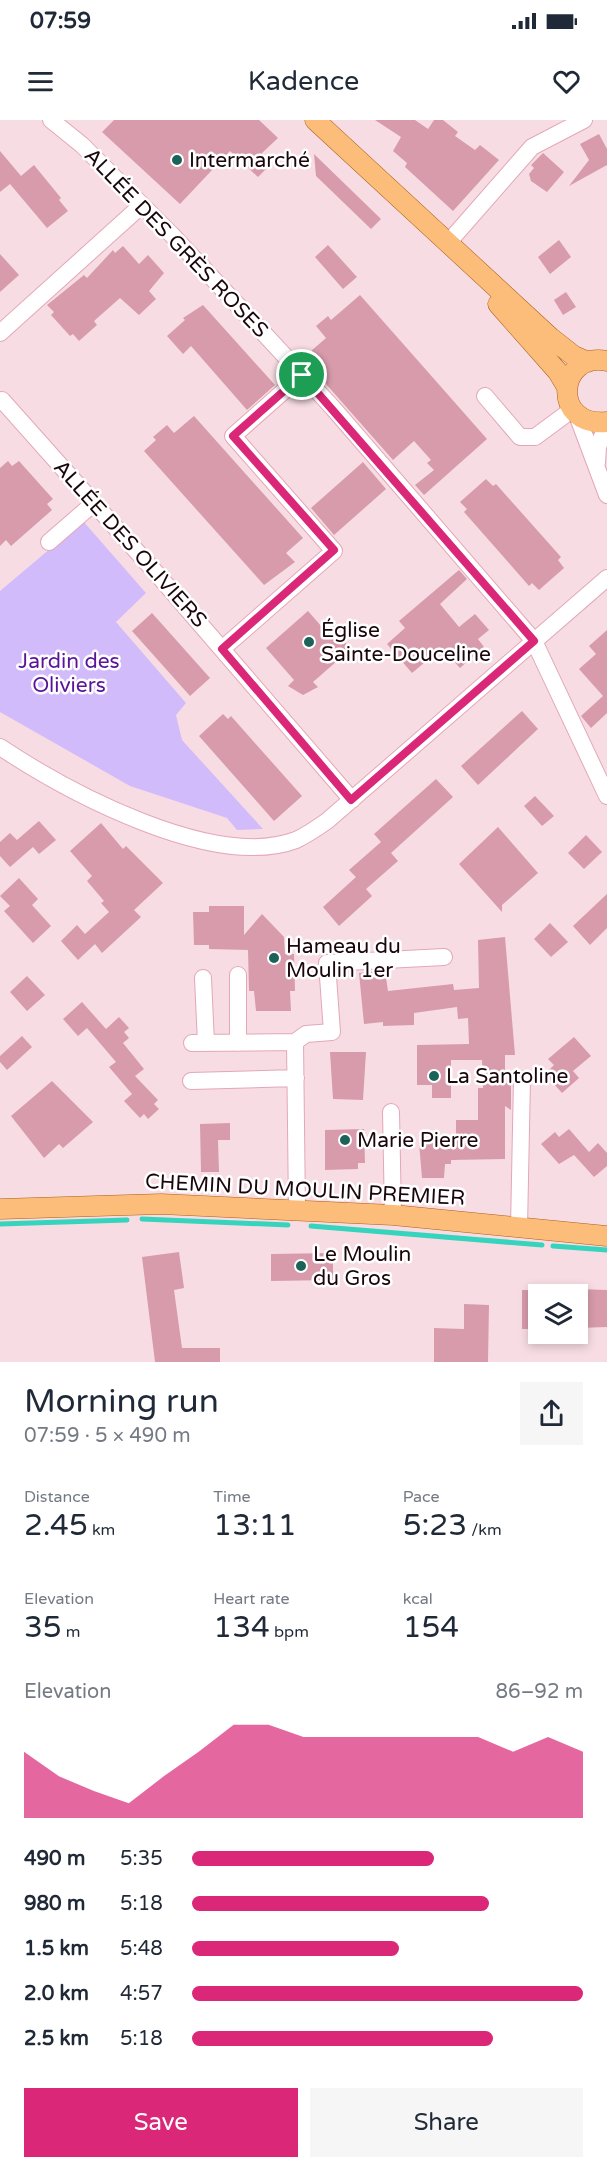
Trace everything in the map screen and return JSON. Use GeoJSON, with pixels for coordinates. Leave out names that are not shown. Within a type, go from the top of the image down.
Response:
{"type":"FeatureCollection","features":[{"type":"Feature","properties":{"kind":"main road"},"geometry":{"type":"LineString","coordinates":[[315,120],[551,338],[574,356],[597,361]]}},
{"type":"Feature","properties":{"kind":"main road"},"geometry":{"type":"LineString","coordinates":[[447,244],[558,372],[567,387]]}},
{"type":"Feature","properties":{"kind":"main road"},"geometry":{"type":"LineString","coordinates":[[597,361],[576,369],[567,387],[567,397],[575,412],[596,424],[607,423]]}},
{"type":"Feature","properties":{"kind":"main road","name":"CHEMIN DU MOULIN PREMIER"},"geometry":{"type":"LineString","coordinates":[[0,1209],[161,1204],[297,1210],[393,1215],[607,1236]]}},
{"type":"Feature","properties":{"kind":"street","name":"ALLÉE DES GRÈS ROSES"},"geometry":{"type":"LineString","coordinates":[[51,120],[82,145],[142,205],[302,375],[534,641],[607,796]]}},
{"type":"Feature","properties":{"kind":"street"},"geometry":{"type":"LineString","coordinates":[[447,244],[532,147],[584,120]]}},
{"type":"Feature","properties":{"kind":"street"},"geometry":{"type":"LineString","coordinates":[[0,333],[142,205]]}},
{"type":"Feature","properties":{"kind":"street"},"geometry":{"type":"LineString","coordinates":[[222,649],[334,550],[233,436],[302,375]]}},
{"type":"Feature","properties":{"kind":"street"},"geometry":{"type":"LineString","coordinates":[[485,396],[520,437],[535,436],[575,412],[607,495]]}},
{"type":"Feature","properties":{"kind":"street","name":"ALLÉE DES OLIVIERS"},"geometry":{"type":"LineString","coordinates":[[0,402],[2,400],[94,503],[351,800]]}},
{"type":"Feature","properties":{"kind":"street"},"geometry":{"type":"LineString","coordinates":[[599,475],[598,447],[607,423]]}},
{"type":"Feature","properties":{"kind":"street"},"geometry":{"type":"LineString","coordinates":[[49,542],[94,503]]}},
{"type":"Feature","properties":{"kind":"street"},"geometry":{"type":"LineString","coordinates":[[0,747],[52,778],[164,830],[234,847],[294,841],[310,833],[351,800],[607,578]]}},
{"type":"Feature","properties":{"kind":"street"},"geometry":{"type":"LineString","coordinates":[[203,978],[199,1043],[295,1042],[306,1034],[332,1032],[327,963],[444,957]]}},
{"type":"Feature","properties":{"kind":"street"},"geometry":{"type":"LineString","coordinates":[[238,975],[238,1042]]}},
{"type":"Feature","properties":{"kind":"street"},"geometry":{"type":"LineString","coordinates":[[295,1042],[297,1210]]}},
{"type":"Feature","properties":{"kind":"street"},"geometry":{"type":"LineString","coordinates":[[190,1081],[296,1078]]}},
{"type":"Feature","properties":{"kind":"street"},"geometry":{"type":"LineString","coordinates":[[519,1228],[522,1079]]}},
{"type":"Feature","properties":{"kind":"street"},"geometry":{"type":"LineString","coordinates":[[391,1112],[393,1215]]}},
{"type":"Feature","properties":{"kind":"green space","name":"Jardin des Oliviers"},"geometry":{"type":"Polygon","coordinates":[[[83,521],[146,593],[116,622],[186,703],[176,715],[182,740],[263,829],[237,830],[227,818],[130,786],[0,712],[0,591],[83,521]]]}},
{"type":"Feature","properties":{"kind":"building","name":"Intermarché"},"geometry":{"type":"Polygon","coordinates":[[[114,120],[259,120],[278,138],[262,153],[271,164],[258,177],[230,151],[180,204],[102,132],[114,120]]]}},
{"type":"Feature","properties":{"kind":"building"},"geometry":{"type":"Polygon","coordinates":[[[375,120],[415,120],[428,129],[434,120],[443,120],[458,132],[455,136],[475,150],[480,145],[499,160],[453,211],[405,167],[407,163],[393,151],[401,137],[375,120]]]}},
{"type":"Feature","properties":{"kind":"building"},"geometry":{"type":"Polygon","coordinates":[[[599,134],[607,149],[607,165],[569,186],[589,160],[580,144],[599,134]]]}},
{"type":"Feature","properties":{"kind":"building"},"geometry":{"type":"Polygon","coordinates":[[[0,151],[21,176],[34,165],[61,198],[59,200],[68,211],[47,228],[10,184],[0,192],[0,151]]]}},
{"type":"Feature","properties":{"kind":"building"},"geometry":{"type":"Polygon","coordinates":[[[543,153],[564,172],[547,192],[531,181],[529,174],[534,168],[531,165],[543,153]]]}},
{"type":"Feature","properties":{"kind":"building"},"geometry":{"type":"Polygon","coordinates":[[[314,154],[381,219],[371,229],[316,176],[314,154]]]}},
{"type":"Feature","properties":{"kind":"building"},"geometry":{"type":"Polygon","coordinates":[[[559,240],[571,257],[550,274],[538,257],[559,240]]]}},
{"type":"Feature","properties":{"kind":"building"},"geometry":{"type":"Polygon","coordinates":[[[328,245],[357,277],[343,289],[315,257],[328,245]]]}},
{"type":"Feature","properties":{"kind":"building"},"geometry":{"type":"Polygon","coordinates":[[[123,246],[139,264],[148,255],[164,273],[149,291],[156,299],[139,315],[120,298],[94,321],[97,325],[79,341],[73,334],[70,336],[51,315],[54,312],[47,305],[84,275],[87,278],[113,250],[115,253],[123,246]]]}},
{"type":"Feature","properties":{"kind":"building"},"geometry":{"type":"Polygon","coordinates":[[[0,254],[19,275],[0,292],[0,254]]]}},
{"type":"Feature","properties":{"kind":"building"},"geometry":{"type":"Polygon","coordinates":[[[566,292],[576,307],[563,315],[554,300],[566,292]]]}},
{"type":"Feature","properties":{"kind":"building"},"geometry":{"type":"Polygon","coordinates":[[[360,295],[487,439],[424,495],[415,485],[434,470],[427,463],[431,460],[414,441],[393,460],[303,358],[326,338],[316,326],[328,316],[331,320],[360,295]]]}},
{"type":"Feature","properties":{"kind":"building"},"geometry":{"type":"Polygon","coordinates":[[[203,305],[275,385],[247,410],[191,346],[183,354],[167,336],[185,320],[183,318],[203,305]]]}},
{"type":"Feature","properties":{"kind":"building"},"geometry":{"type":"Polygon","coordinates":[[[194,416],[303,538],[286,553],[295,562],[264,585],[144,451],[156,440],[153,437],[167,425],[174,433],[194,416]]]}},
{"type":"Feature","properties":{"kind":"building"},"geometry":{"type":"Polygon","coordinates":[[[8,461],[12,466],[19,461],[53,499],[47,504],[52,510],[11,546],[6,540],[0,546],[0,468],[8,461]]]}},
{"type":"Feature","properties":{"kind":"building"},"geometry":{"type":"Polygon","coordinates":[[[363,462],[386,489],[334,535],[311,508],[363,462]]]}},
{"type":"Feature","properties":{"kind":"building"},"geometry":{"type":"Polygon","coordinates":[[[486,479],[493,486],[496,484],[561,557],[558,560],[564,568],[539,590],[532,583],[529,586],[464,512],[467,509],[460,502],[486,479]]]}},
{"type":"Feature","properties":{"kind":"building"},"geometry":{"type":"Polygon","coordinates":[[[459,570],[467,579],[440,604],[459,627],[475,614],[489,630],[478,639],[484,647],[460,668],[442,648],[412,673],[387,644],[405,628],[399,621],[459,570]]]}},
{"type":"Feature","properties":{"kind":"building","name":"Église Sainte-Douceline"},"geometry":{"type":"Polygon","coordinates":[[[308,611],[328,634],[347,636],[345,654],[313,682],[318,687],[303,695],[288,686],[294,680],[266,648],[308,611]]]}},
{"type":"Feature","properties":{"kind":"building"},"geometry":{"type":"Polygon","coordinates":[[[152,613],[210,678],[190,696],[132,631],[152,613]]]}},
{"type":"Feature","properties":{"kind":"building"},"geometry":{"type":"Polygon","coordinates":[[[607,630],[607,713],[591,728],[581,716],[603,696],[579,669],[596,654],[589,646],[607,630]]]}},
{"type":"Feature","properties":{"kind":"building"},"geometry":{"type":"Polygon","coordinates":[[[522,711],[538,729],[478,785],[461,766],[522,711]]]}},
{"type":"Feature","properties":{"kind":"building"},"geometry":{"type":"Polygon","coordinates":[[[223,714],[228,719],[231,716],[302,796],[274,821],[199,736],[223,714]]]}},
{"type":"Feature","properties":{"kind":"building"},"geometry":{"type":"Polygon","coordinates":[[[436,779],[453,797],[391,853],[398,861],[366,889],[372,896],[339,926],[323,907],[356,877],[349,870],[381,842],[374,834],[436,779]]]}},
{"type":"Feature","properties":{"kind":"building"},"geometry":{"type":"Polygon","coordinates":[[[535,796],[554,816],[542,826],[524,806],[535,796]]]}},
{"type":"Feature","properties":{"kind":"building"},"geometry":{"type":"Polygon","coordinates":[[[39,821],[56,840],[39,854],[33,847],[10,867],[0,856],[0,842],[10,833],[17,840],[39,821]]]}},
{"type":"Feature","properties":{"kind":"building"},"geometry":{"type":"Polygon","coordinates":[[[101,823],[123,849],[126,846],[163,883],[134,910],[141,917],[102,953],[95,944],[78,960],[61,941],[77,925],[85,934],[109,912],[101,903],[104,901],[87,881],[92,876],[70,851],[101,823]]]}},
{"type":"Feature","properties":{"kind":"building"},"geometry":{"type":"Polygon","coordinates":[[[498,827],[538,873],[502,905],[502,912],[459,864],[498,827]]]}},
{"type":"Feature","properties":{"kind":"building"},"geometry":{"type":"Polygon","coordinates":[[[586,835],[602,852],[584,869],[568,853],[586,835]]]}},
{"type":"Feature","properties":{"kind":"building"},"geometry":{"type":"Polygon","coordinates":[[[19,878],[38,899],[32,905],[51,926],[33,943],[4,911],[10,906],[0,896],[19,878]]]}},
{"type":"Feature","properties":{"kind":"building"},"geometry":{"type":"Polygon","coordinates":[[[607,894],[607,928],[590,945],[573,926],[607,894]]]}},
{"type":"Feature","properties":{"kind":"building","name":"Hameau du Moulin 1er"},"geometry":{"type":"Polygon","coordinates":[[[209,906],[244,906],[244,935],[262,914],[284,937],[285,954],[294,954],[295,991],[290,991],[291,1011],[256,1011],[254,991],[249,991],[248,950],[209,949],[209,945],[194,945],[193,912],[209,912],[209,906]]]}},
{"type":"Feature","properties":{"kind":"building"},"geometry":{"type":"Polygon","coordinates":[[[550,923],[568,942],[551,957],[534,939],[550,923]]]}},
{"type":"Feature","properties":{"kind":"building"},"geometry":{"type":"Polygon","coordinates":[[[505,937],[515,1055],[505,1055],[505,1083],[511,1083],[511,1110],[505,1106],[505,1159],[451,1160],[451,1164],[445,1164],[444,1178],[422,1178],[419,1143],[456,1143],[456,1120],[478,1120],[478,1088],[483,1088],[482,1060],[451,1060],[451,1098],[432,1098],[432,1085],[417,1085],[417,1045],[469,1044],[468,1018],[458,1019],[457,1007],[414,1013],[414,1025],[383,1026],[383,1022],[364,1024],[359,973],[385,971],[388,991],[453,984],[454,990],[479,988],[478,940],[505,937]]]}},
{"type":"Feature","properties":{"kind":"building"},"geometry":{"type":"Polygon","coordinates":[[[27,976],[45,995],[27,1011],[10,992],[27,976]]]}},
{"type":"Feature","properties":{"kind":"building"},"geometry":{"type":"Polygon","coordinates":[[[82,1002],[106,1029],[119,1017],[129,1028],[124,1032],[129,1038],[123,1043],[144,1069],[135,1076],[158,1100],[154,1104],[159,1109],[148,1119],[144,1114],[140,1118],[124,1101],[132,1094],[109,1067],[116,1062],[87,1028],[78,1036],[63,1019],[82,1002]]]}},
{"type":"Feature","properties":{"kind":"building"},"geometry":{"type":"Polygon","coordinates":[[[22,1036],[32,1047],[7,1070],[0,1062],[0,1056],[22,1036]]]}},
{"type":"Feature","properties":{"kind":"building"},"geometry":{"type":"Polygon","coordinates":[[[574,1037],[591,1056],[573,1071],[579,1078],[562,1093],[545,1074],[554,1065],[548,1059],[574,1037]]]}},
{"type":"Feature","properties":{"kind":"building"},"geometry":{"type":"Polygon","coordinates":[[[330,1052],[366,1052],[363,1100],[333,1099],[330,1052]]]}},
{"type":"Feature","properties":{"kind":"building"},"geometry":{"type":"Polygon","coordinates":[[[52,1081],[93,1122],[63,1148],[59,1144],[44,1158],[11,1116],[52,1081]]]}},
{"type":"Feature","properties":{"kind":"building"},"geometry":{"type":"Polygon","coordinates":[[[230,1123],[230,1140],[218,1140],[219,1172],[201,1172],[200,1124],[230,1123]]]}},
{"type":"Feature","properties":{"kind":"building","name":"Marie Pierre"},"geometry":{"type":"Polygon","coordinates":[[[364,1129],[365,1163],[358,1163],[358,1169],[325,1170],[325,1130],[364,1129]]]}},
{"type":"Feature","properties":{"kind":"building"},"geometry":{"type":"Polygon","coordinates":[[[569,1129],[589,1152],[598,1143],[607,1153],[607,1166],[594,1177],[574,1155],[559,1164],[541,1144],[555,1132],[559,1137],[569,1129]]]}},
{"type":"Feature","properties":{"kind":"building"},"geometry":{"type":"Polygon","coordinates":[[[179,1252],[184,1288],[174,1290],[182,1348],[220,1348],[220,1362],[155,1362],[142,1257],[179,1252]]]}},
{"type":"Feature","properties":{"kind":"building"},"geometry":{"type":"Polygon","coordinates":[[[333,1253],[333,1280],[271,1281],[271,1254],[333,1253]]]}},
{"type":"Feature","properties":{"kind":"building"},"geometry":{"type":"Polygon","coordinates":[[[588,1289],[607,1290],[607,1327],[588,1328],[588,1289]]]}},
{"type":"Feature","properties":{"kind":"building"},"geometry":{"type":"Polygon","coordinates":[[[522,1290],[528,1290],[528,1329],[522,1329],[522,1290]]]}},
{"type":"Feature","properties":{"kind":"building"},"geometry":{"type":"Polygon","coordinates":[[[464,1304],[489,1305],[488,1362],[434,1362],[434,1328],[464,1329],[464,1304]]]}},
{"type":"Feature","properties":{"kind":"waterway"},"geometry":{"type":"LineString","coordinates":[[142,1219],[288,1225]]}},
{"type":"Feature","properties":{"kind":"waterway"},"geometry":{"type":"LineString","coordinates":[[0,1224],[127,1220]]}},
{"type":"Feature","properties":{"kind":"waterway"},"geometry":{"type":"LineString","coordinates":[[311,1226],[542,1245]]}},
{"type":"Feature","properties":{"kind":"waterway"},"geometry":{"type":"LineString","coordinates":[[553,1246],[607,1250]]}},
{"type":"Feature","properties":{"kind":"place","name":"Intermarché"},"geometry":{"type":"Point","coordinates":[177,160]}},
{"type":"Feature","properties":{"kind":"place","name":"Église Sainte-Douceline"},"geometry":{"type":"Point","coordinates":[309,642]}},
{"type":"Feature","properties":{"kind":"place","name":"Hameau du Moulin 1er"},"geometry":{"type":"Point","coordinates":[274,958]}},
{"type":"Feature","properties":{"kind":"place","name":"La Santoline"},"geometry":{"type":"Point","coordinates":[434,1076]}},
{"type":"Feature","properties":{"kind":"place","name":"Marie Pierre"},"geometry":{"type":"Point","coordinates":[345,1140]}},
{"type":"Feature","properties":{"kind":"place","name":"Le Moulin du Gros"},"geometry":{"type":"Point","coordinates":[301,1266]}},
{"type":"Feature","properties":{"kind":"route"},"geometry":{"type":"LineString","coordinates":[[302,375],[534,641],[351,800],[222,649],[334,550],[233,436],[302,375]]}}]}
